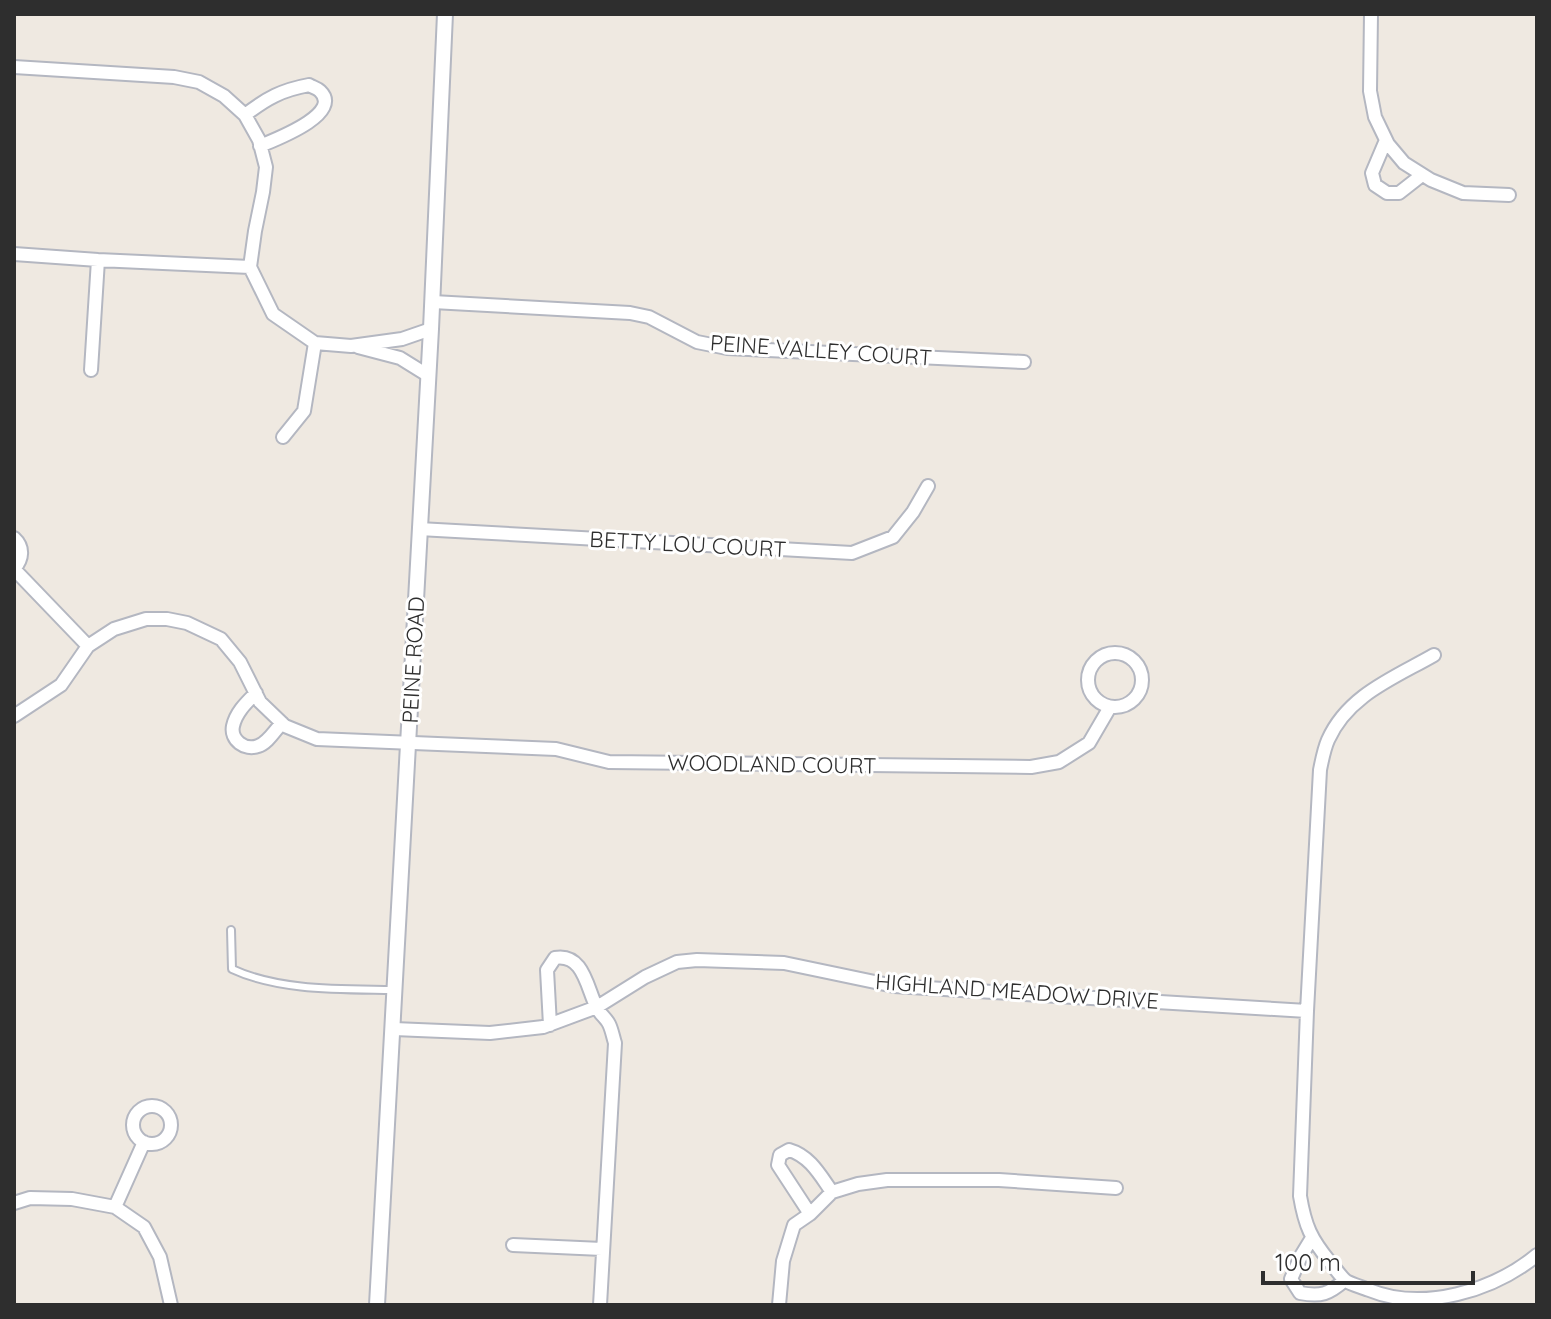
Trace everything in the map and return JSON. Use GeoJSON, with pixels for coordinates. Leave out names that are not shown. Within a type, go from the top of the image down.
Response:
{"type":"FeatureCollection","features":[{"type":"Feature","properties":{"kind":"street","name":"PEINE ROAD"},"geometry":{"type":"LineString","coordinates":[[377,1305],[433,302],[445,14]]}},
{"type":"Feature","properties":{"kind":"street"},"geometry":{"type":"LineString","coordinates":[[1371,14],[1370,91],[1375,117],[1386,140],[1404,163],[1431,180],[1463,193],[1509,195]]}},
{"type":"Feature","properties":{"kind":"street"},"geometry":{"type":"LineString","coordinates":[[14,67],[174,77],[199,82],[224,96],[245,115],[259,140],[266,167],[250,267],[273,314],[315,343],[351,346],[400,358],[429,376]]}},
{"type":"Feature","properties":{"kind":"street"},"geometry":{"type":"LineString","coordinates":[[245,115],[287,89],[309,85],[320,91],[325,99],[324,107],[309,122],[260,146]]}},
{"type":"Feature","properties":{"kind":"street"},"geometry":{"type":"LineString","coordinates":[[1386,140],[1372,173],[1375,185],[1387,193],[1399,193],[1422,175]]}},
{"type":"Feature","properties":{"kind":"street"},"geometry":{"type":"LineString","coordinates":[[14,254],[250,267]]}},
{"type":"Feature","properties":{"kind":"street"},"geometry":{"type":"LineString","coordinates":[[91,370],[98,260]]}},
{"type":"Feature","properties":{"kind":"street","name":"PEINE VALLEY COURT"},"geometry":{"type":"LineString","coordinates":[[433,302],[630,313],[649,317],[697,342],[727,348],[1024,362]]}},
{"type":"Feature","properties":{"kind":"street"},"geometry":{"type":"LineString","coordinates":[[351,346],[402,339],[431,329]]}},
{"type":"Feature","properties":{"kind":"street"},"geometry":{"type":"LineString","coordinates":[[283,437],[304,411],[315,343]]}},
{"type":"Feature","properties":{"kind":"street","name":"BETTY LOU COURT"},"geometry":{"type":"LineString","coordinates":[[419,529],[852,553],[893,537],[928,486]]}},
{"type":"Feature","properties":{"kind":"street"},"geometry":{"type":"LineString","coordinates":[[14,538],[21,547],[22,555],[14,569],[88,646]]}},
{"type":"Feature","properties":{"kind":"street"},"geometry":{"type":"LineString","coordinates":[[14,716],[61,685],[88,646],[114,629],[146,619],[187,623],[221,639],[232,650],[256,693],[260,702],[282,723],[263,744],[245,747],[237,742],[232,727],[242,708],[256,693]]}},
{"type":"Feature","properties":{"kind":"street","name":"WOODLAND COURT"},"geometry":{"type":"LineString","coordinates":[[1110,653],[1121,653],[1138,665],[1142,685],[1131,703],[1110,707],[1093,696],[1088,686],[1088,675],[1092,665],[1100,658],[1110,653]]}},
{"type":"Feature","properties":{"kind":"street"},"geometry":{"type":"LineString","coordinates":[[1434,655],[1363,696],[1347,709],[1326,743],[1320,770],[1307,1011],[1300,1196],[1304,1220],[1315,1244],[1345,1280],[1385,1297],[1419,1300],[1452,1295],[1494,1281],[1537,1255]]}},
{"type":"Feature","properties":{"kind":"street","name":"WOODLAND COURT"},"geometry":{"type":"LineString","coordinates":[[282,723],[317,739],[556,749],[609,762],[1031,767],[1059,762],[1089,743],[1110,707]]}},
{"type":"Feature","properties":{"kind":"street"},"geometry":{"type":"LineString","coordinates":[[550,1025],[547,970],[555,958],[570,958],[585,974],[615,1043],[600,1305]]}},
{"type":"Feature","properties":{"kind":"street","name":"HIGHLAND MEADOW DRIVE"},"geometry":{"type":"LineString","coordinates":[[394,1029],[490,1033],[543,1027],[597,1007],[645,977],[677,962],[716,960],[784,963],[894,986],[1307,1011]]}},
{"type":"Feature","properties":{"kind":"street"},"geometry":{"type":"LineString","coordinates":[[115,1207],[144,1142]]}},
{"type":"Feature","properties":{"kind":"street"},"geometry":{"type":"LineString","coordinates":[[810,1214],[778,1165],[780,1155],[789,1150],[799,1153],[815,1166],[832,1192]]}},
{"type":"Feature","properties":{"kind":"street"},"geometry":{"type":"LineString","coordinates":[[779,1305],[783,1261],[794,1225],[832,1192],[887,1180],[999,1180],[1116,1188]]}},
{"type":"Feature","properties":{"kind":"street"},"geometry":{"type":"LineString","coordinates":[[14,1203],[30,1198],[72,1199],[115,1207],[144,1227],[160,1257],[171,1305]]}},
{"type":"Feature","properties":{"kind":"street"},"geometry":{"type":"LineString","coordinates":[[1312,1238],[1291,1279],[1295,1288],[1300,1293],[1320,1295],[1331,1292],[1345,1280]]}},
{"type":"Feature","properties":{"kind":"street"},"geometry":{"type":"LineString","coordinates":[[513,1245],[602,1249]]}},
{"type":"Feature","properties":{"kind":"lane"},"geometry":{"type":"LineString","coordinates":[[231,930],[232,969],[250,977],[298,985],[396,990]]}}]}
